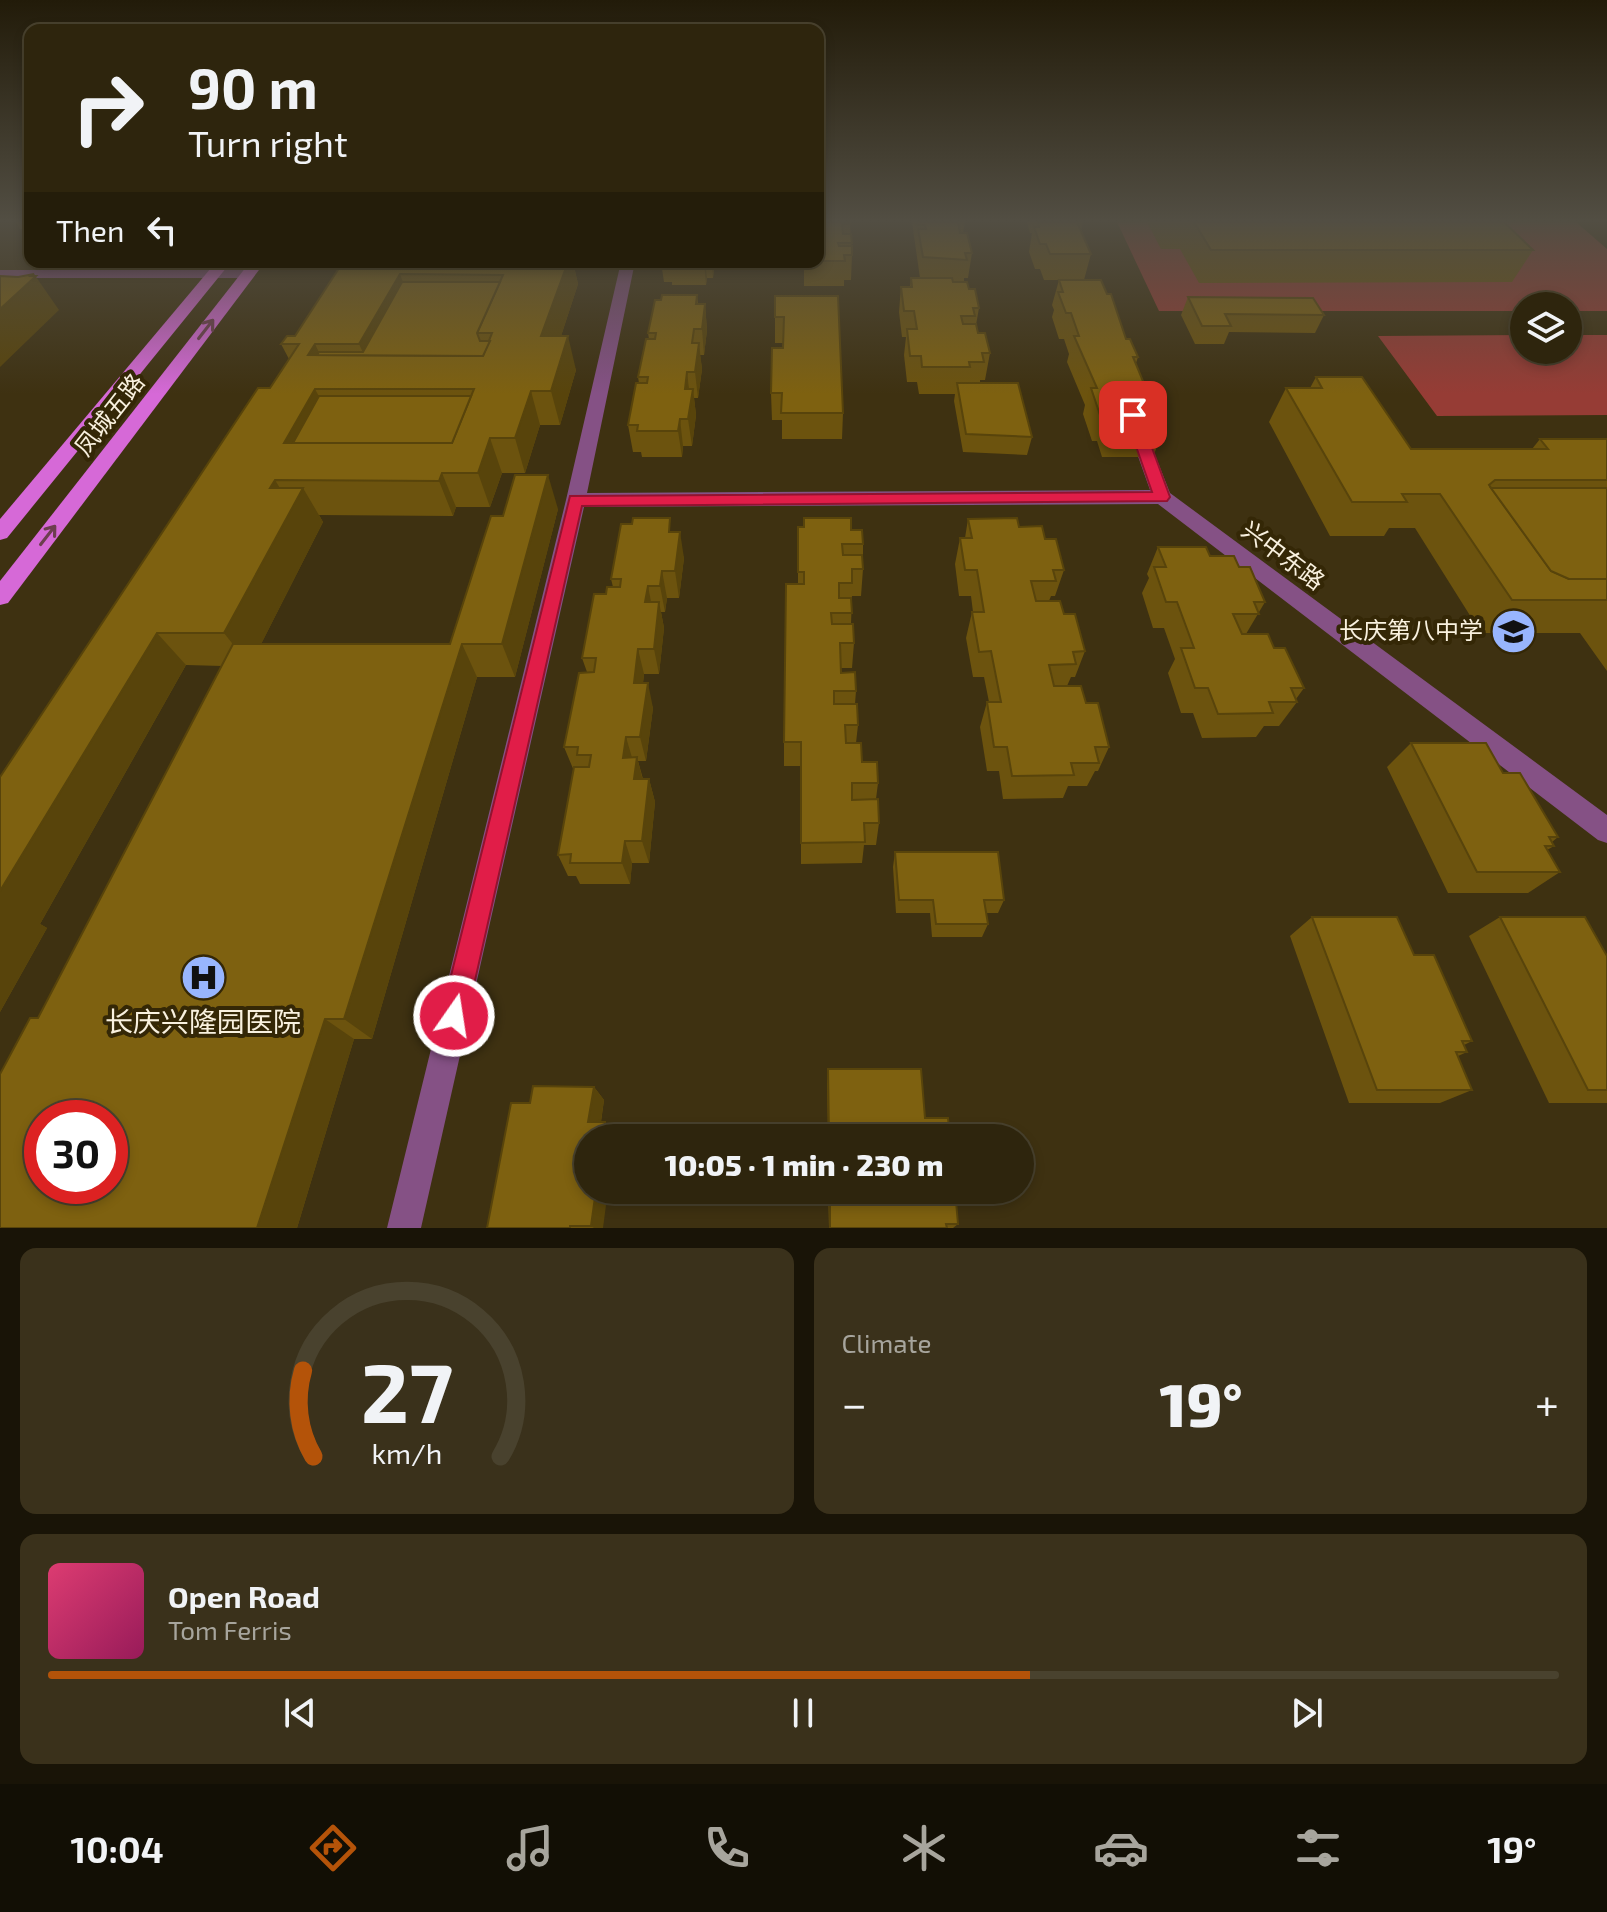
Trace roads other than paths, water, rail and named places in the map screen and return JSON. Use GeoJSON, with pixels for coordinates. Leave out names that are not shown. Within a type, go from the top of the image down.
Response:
{"type":"FeatureCollection","features":[{"type":"Feature","properties":{"kind":"main road","name":"凤城五路"},"geometry":{"type":"LineString","coordinates":[[0,533],[210,279]]}},
{"type":"Feature","properties":{"kind":"main road","name":"凤城五路"},"geometry":{"type":"LineString","coordinates":[[0,597],[244,279]]}},
{"type":"Feature","properties":{"kind":"street"},"geometry":{"type":"LineString","coordinates":[[404,1228],[576,500],[624,279]]}},
{"type":"Feature","properties":{"kind":"street"},"geometry":{"type":"LineString","coordinates":[[576,500],[1162,497],[1131,410]]}},
{"type":"Feature","properties":{"kind":"street","name":"兴中东路"},"geometry":{"type":"LineString","coordinates":[[1162,497],[1607,831]]}},
{"type":"Feature","properties":{"kind":"place","name":"长庆第八中学"},"geometry":{"type":"Point","coordinates":[1514,631]}},
{"type":"Feature","properties":{"kind":"place","name":"长庆兴隆园医院"},"geometry":{"type":"Point","coordinates":[203,977]}}]}
